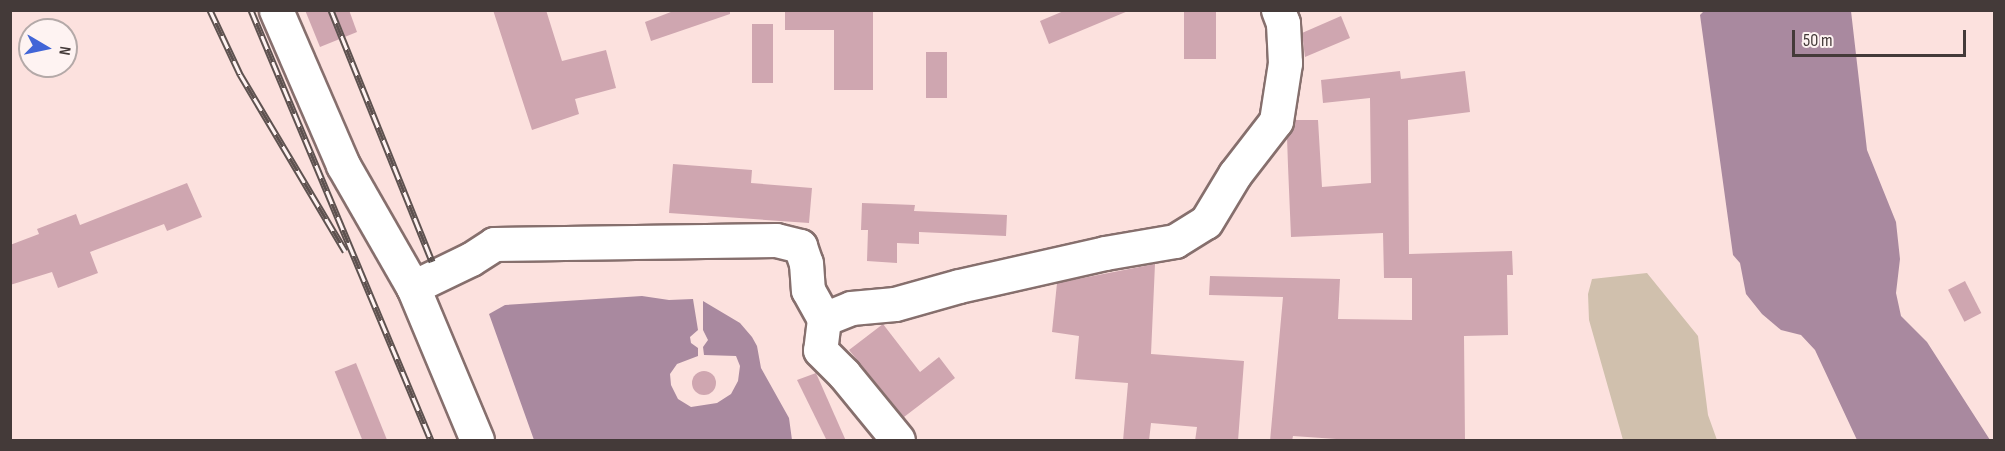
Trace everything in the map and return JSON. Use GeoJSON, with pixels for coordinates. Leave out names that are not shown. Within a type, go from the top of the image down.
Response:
{"type":"FeatureCollection","features":[{"type":"Feature","properties":{"kind":"street"},"geometry":{"type":"LineString","coordinates":[[276,10],[343,165],[413,287],[477,441]]}},
{"type":"Feature","properties":{"kind":"street"},"geometry":{"type":"LineString","coordinates":[[824,319],[851,308],[895,304],[970,283],[1175,241],[1206,222],[1236,174],[1276,121],[1285,63],[1283,22],[1278,10]]}},
{"type":"Feature","properties":{"kind":"street"},"geometry":{"type":"LineString","coordinates":[[413,287],[471,259],[494,244],[776,240],[801,246],[806,263],[808,290],[824,319],[820,350],[844,374],[898,441]]}},
{"type":"Feature","properties":{"kind":"shaded area"},"geometry":{"type":"Polygon","coordinates":[[[1704,11],[1851,11],[1867,150],[1896,222],[1900,259],[1896,293],[1901,316],[1927,342],[1990,440],[1857,440],[1815,350],[1801,335],[1781,330],[1762,314],[1746,294],[1740,263],[1733,255],[1700,15],[1704,11]]]}},
{"type":"Feature","properties":{"kind":"shaded area"},"geometry":{"type":"Polygon","coordinates":[[[1647,273],[1698,336],[1708,415],[1717,440],[1623,440],[1589,320],[1588,294],[1592,279],[1647,273]]]}},
{"type":"Feature","properties":{"kind":"shaded area"},"geometry":{"type":"Polygon","coordinates":[[[642,296],[669,300],[693,299],[698,330],[690,337],[691,343],[698,348],[698,356],[677,364],[670,374],[671,385],[678,399],[691,407],[717,403],[731,394],[738,381],[740,366],[736,356],[704,355],[703,347],[708,340],[703,330],[703,301],[740,323],[752,337],[757,346],[761,368],[789,418],[792,440],[534,440],[489,314],[505,305],[642,296]]]}},
{"type":"Feature","properties":{"kind":"building"},"geometry":{"type":"Polygon","coordinates":[[[305,10],[349,10],[357,32],[320,47],[305,10]]]}},
{"type":"Feature","properties":{"kind":"building"},"geometry":{"type":"Polygon","coordinates":[[[493,10],[546,10],[562,61],[606,50],[616,88],[575,99],[579,114],[532,130],[493,10]]]}},
{"type":"Feature","properties":{"kind":"building"},"geometry":{"type":"Polygon","coordinates":[[[676,10],[730,10],[730,14],[651,41],[645,22],[676,10]]]}},
{"type":"Feature","properties":{"kind":"building"},"geometry":{"type":"Polygon","coordinates":[[[785,10],[873,10],[873,90],[834,90],[834,30],[785,30],[785,10]]]}},
{"type":"Feature","properties":{"kind":"building"},"geometry":{"type":"Polygon","coordinates":[[[1066,10],[1128,11],[1049,44],[1040,21],[1066,10]]]}},
{"type":"Feature","properties":{"kind":"building"},"geometry":{"type":"Polygon","coordinates":[[[1184,10],[1216,10],[1216,59],[1184,59],[1184,10]]]}},
{"type":"Feature","properties":{"kind":"building"},"geometry":{"type":"Polygon","coordinates":[[[1341,16],[1350,38],[1305,57],[1302,33],[1341,16]]]}},
{"type":"Feature","properties":{"kind":"building"},"geometry":{"type":"Polygon","coordinates":[[[752,24],[773,24],[773,83],[752,83],[752,24]]]}},
{"type":"Feature","properties":{"kind":"building"},"geometry":{"type":"Polygon","coordinates":[[[926,52],[947,52],[947,98],[926,98],[926,52]]]}},
{"type":"Feature","properties":{"kind":"building"},"geometry":{"type":"Polygon","coordinates":[[[1400,71],[1401,79],[1465,71],[1470,112],[1408,120],[1409,254],[1512,251],[1513,275],[1507,275],[1508,335],[1464,336],[1465,441],[1365,441],[1293,436],[1292,441],[1270,441],[1283,297],[1209,295],[1210,276],[1340,279],[1338,319],[1412,320],[1412,278],[1384,278],[1383,233],[1291,237],[1287,137],[1295,120],[1318,120],[1322,187],[1371,183],[1370,98],[1323,103],[1321,80],[1400,71]]]}},
{"type":"Feature","properties":{"kind":"building"},"geometry":{"type":"Polygon","coordinates":[[[673,164],[752,170],[751,183],[812,188],[809,223],[669,213],[673,164]]]}},
{"type":"Feature","properties":{"kind":"building"},"geometry":{"type":"Polygon","coordinates":[[[187,183],[202,217],[167,231],[164,224],[90,252],[98,273],[58,288],[52,272],[10,285],[10,245],[39,234],[37,229],[76,214],[80,225],[187,183]]]}},
{"type":"Feature","properties":{"kind":"building"},"geometry":{"type":"Polygon","coordinates":[[[862,203],[915,205],[914,211],[1007,215],[1006,236],[919,232],[919,244],[897,243],[897,263],[867,261],[868,230],[861,230],[862,203]]]}},
{"type":"Feature","properties":{"kind":"building"},"geometry":{"type":"Polygon","coordinates":[[[1155,264],[1151,354],[1244,361],[1238,441],[1195,441],[1197,427],[1151,423],[1149,441],[1123,441],[1128,383],[1075,379],[1079,336],[1052,332],[1057,283],[1155,264]]]}},
{"type":"Feature","properties":{"kind":"building"},"geometry":{"type":"Polygon","coordinates":[[[1965,281],[1981,313],[1964,322],[1948,290],[1965,281]]]}},
{"type":"Feature","properties":{"kind":"building"},"geometry":{"type":"Polygon","coordinates":[[[883,324],[920,372],[939,357],[955,378],[904,417],[849,350],[883,324]]]}},
{"type":"Feature","properties":{"kind":"building"},"geometry":{"type":"Polygon","coordinates":[[[356,363],[387,440],[362,440],[335,372],[356,363]]]}},
{"type":"Feature","properties":{"kind":"building"},"geometry":{"type":"Polygon","coordinates":[[[704,371],[709,372],[715,378],[715,388],[709,394],[704,395],[699,394],[693,388],[692,383],[693,378],[699,372],[704,371]]]}},
{"type":"Feature","properties":{"kind":"building"},"geometry":{"type":"Polygon","coordinates":[[[816,373],[846,441],[827,441],[797,380],[816,373]]]}},
{"type":"Feature","properties":{"kind":"railway"},"geometry":{"type":"LineString","coordinates":[[210,10],[240,74],[345,251]]}},
{"type":"Feature","properties":{"kind":"railway"},"geometry":{"type":"LineString","coordinates":[[251,10],[431,440]]}},
{"type":"Feature","properties":{"kind":"railway"},"geometry":{"type":"LineString","coordinates":[[331,10],[432,261]]}}]}
